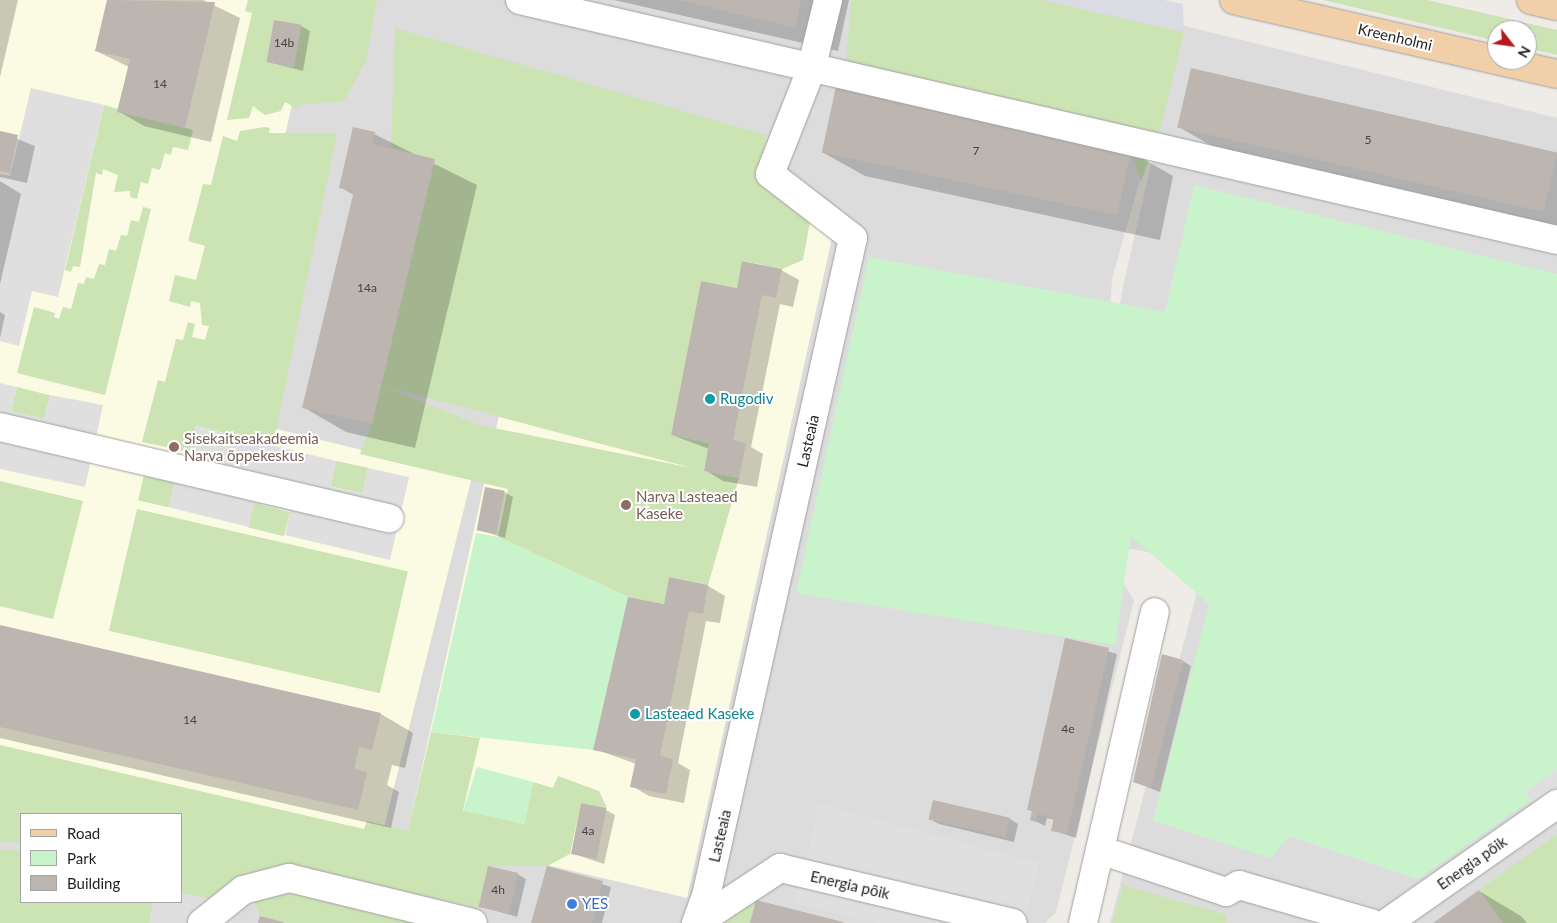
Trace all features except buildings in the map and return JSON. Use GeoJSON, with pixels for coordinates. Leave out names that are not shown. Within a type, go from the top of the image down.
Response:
{"type":"FeatureCollection","features":[{"type":"Feature","properties":{"kind":"main road","name":"Kreenholmi"},"geometry":{"type":"LineString","coordinates":[[1234,0],[1557,74]]}},
{"type":"Feature","properties":{"kind":"main road"},"geometry":{"type":"LineString","coordinates":[[1530,0],[1557,6]]}},
{"type":"Feature","properties":{"kind":"street"},"geometry":{"type":"LineString","coordinates":[[520,0],[811,70],[1138,145],[1156,145],[1557,240]]}},
{"type":"Feature","properties":{"kind":"street","name":"Lasteaia"},"geometry":{"type":"LineString","coordinates":[[699,922],[853,238],[770,174],[811,70],[828,0]]}},
{"type":"Feature","properties":{"kind":"street"},"geometry":{"type":"LineString","coordinates":[[0,427],[388,518]]}},
{"type":"Feature","properties":{"kind":"street"},"geometry":{"type":"LineString","coordinates":[[1083,923],[1155,612]]}},
{"type":"Feature","properties":{"kind":"street","name":"Energia põik"},"geometry":{"type":"LineString","coordinates":[[1398,920],[1557,804]]}},
{"type":"Feature","properties":{"kind":"street"},"geometry":{"type":"LineString","coordinates":[[1100,850],[1226,892],[1239,885],[1371,923]]}},
{"type":"Feature","properties":{"kind":"street","name":"Energia põik"},"geometry":{"type":"LineString","coordinates":[[699,922],[780,868],[1013,923]]}},
{"type":"Feature","properties":{"kind":"street"},"geometry":{"type":"LineString","coordinates":[[202,923],[242,890],[289,878],[473,923]]}},
{"type":"Feature","properties":{"kind":"shaded area"},"geometry":{"type":"Polygon","coordinates":[[[0,0],[1080,0],[1557,118],[1557,923],[1110,923],[1205,562],[1097,543],[1134,600],[1056,912],[1045,923],[0,923],[0,0]],[[1183,26],[1112,279],[1105,385],[1124,282],[1183,26]]]}},
{"type":"Feature","properties":{"kind":"shaded area","name":"Sisekaitseakadeemia Narva õppekeskus"},"geometry":{"type":"Polygon","coordinates":[[[0,0],[315,0],[223,416],[472,477],[371,879],[182,813],[20,813],[0,828],[0,0]]]}},
{"type":"Feature","properties":{"kind":"shaded area"},"geometry":{"type":"Polygon","coordinates":[[[1042,0],[1164,0],[1183,4],[1184,32],[1042,0]]]}},
{"type":"Feature","properties":{"kind":"shaded area"},"geometry":{"type":"Polygon","coordinates":[[[31,88],[104,105],[58,297],[32,291],[19,346],[0,341],[0,174],[10,176],[31,88]]]}},
{"type":"Feature","properties":{"kind":"shaded area","name":"Narva Lasteaed Kaseke"},"geometry":{"type":"Polygon","coordinates":[[[558,145],[805,217],[832,238],[687,898],[408,832],[558,145]]]}},
{"type":"Feature","properties":{"kind":"shaded area"},"geometry":{"type":"Polygon","coordinates":[[[0,383],[17,387],[11,411],[44,419],[50,395],[103,405],[85,487],[0,469],[0,383]]]}},
{"type":"Feature","properties":{"kind":"shaded area"},"geometry":{"type":"Polygon","coordinates":[[[195,426],[336,461],[331,487],[362,493],[368,468],[409,477],[390,560],[285,535],[290,511],[254,503],[249,527],[168,507],[178,468],[185,470],[195,426]]]}},
{"type":"Feature","properties":{"kind":"shaded area"},"geometry":{"type":"Polygon","coordinates":[[[1557,769],[1557,800],[1537,814],[1525,792],[1557,769]]]}},
{"type":"Feature","properties":{"kind":"shaded area"},"geometry":{"type":"Polygon","coordinates":[[[819,804],[1040,863],[1023,923],[876,923],[795,903],[819,804]]]}},
{"type":"Feature","properties":{"kind":"shaded area"},"geometry":{"type":"Polygon","coordinates":[[[182,893],[236,904],[232,923],[149,923],[153,903],[182,903],[182,893]]]}},
{"type":"Feature","properties":{"kind":"green space"},"geometry":{"type":"Polygon","coordinates":[[[248,0],[377,0],[366,61],[344,101],[300,105],[298,109],[285,102],[281,111],[265,115],[253,106],[249,118],[227,120],[252,13],[245,11],[248,0]]]}},
{"type":"Feature","properties":{"kind":"green space"},"geometry":{"type":"Polygon","coordinates":[[[851,0],[1042,0],[1184,32],[1162,123],[1141,182],[1131,150],[844,88],[851,0]]]}},
{"type":"Feature","properties":{"kind":"green space"},"geometry":{"type":"Polygon","coordinates":[[[1323,0],[1427,0],[1514,20],[1487,20],[1487,39],[1323,0]]]}},
{"type":"Feature","properties":{"kind":"green space"},"geometry":{"type":"Polygon","coordinates":[[[1537,25],[1557,30],[1557,55],[1537,50],[1537,25]]]}},
{"type":"Feature","properties":{"kind":"green space"},"geometry":{"type":"Polygon","coordinates":[[[395,28],[766,135],[759,178],[811,216],[803,260],[782,269],[743,261],[737,288],[701,281],[671,435],[709,443],[704,471],[739,478],[708,585],[669,577],[664,604],[628,597],[498,537],[508,489],[360,454],[372,424],[435,159],[391,148],[395,28]],[[386,387],[479,425],[692,468],[386,387]]]}},
{"type":"Feature","properties":{"kind":"green space"},"geometry":{"type":"Polygon","coordinates":[[[104,105],[193,130],[188,150],[173,147],[171,155],[165,153],[160,170],[152,168],[148,184],[141,182],[137,199],[130,197],[130,191],[114,192],[118,175],[103,169],[102,175],[96,173],[80,267],[73,266],[71,272],[65,270],[104,105]]]}},
{"type":"Feature","properties":{"kind":"green space"},"geometry":{"type":"Polygon","coordinates":[[[270,128],[269,133],[337,133],[273,446],[196,426],[189,452],[142,442],[158,380],[165,382],[176,339],[183,340],[188,322],[195,324],[192,337],[205,340],[209,326],[202,325],[200,303],[191,301],[190,307],[169,301],[175,275],[196,280],[205,246],[188,241],[203,184],[211,185],[223,136],[237,141],[240,131],[270,128]]]}},
{"type":"Feature","properties":{"kind":"green space"},"geometry":{"type":"Polygon","coordinates":[[[1194,185],[1557,274],[1557,782],[1418,879],[1289,836],[1271,858],[1153,821],[1209,604],[1131,536],[1115,645],[796,593],[869,257],[1165,312],[1194,185]]]}},
{"type":"Feature","properties":{"kind":"green space"},"geometry":{"type":"Polygon","coordinates":[[[143,207],[151,209],[105,395],[17,373],[34,307],[55,313],[54,317],[59,319],[63,307],[71,309],[78,283],[84,284],[86,277],[94,279],[99,264],[105,265],[109,249],[116,251],[121,235],[127,236],[131,220],[139,222],[143,207]]]}},
{"type":"Feature","properties":{"kind":"green space"},"geometry":{"type":"Polygon","coordinates":[[[17,387],[50,395],[44,419],[11,411],[17,387]]]}},
{"type":"Feature","properties":{"kind":"green space"},"geometry":{"type":"Polygon","coordinates":[[[336,461],[368,468],[363,493],[331,486],[336,461]]]}},
{"type":"Feature","properties":{"kind":"green space"},"geometry":{"type":"Polygon","coordinates":[[[144,475],[175,482],[169,508],[138,500],[144,475]]]}},
{"type":"Feature","properties":{"kind":"green space"},"geometry":{"type":"Polygon","coordinates":[[[0,481],[83,501],[53,619],[0,606],[0,481]]]}},
{"type":"Feature","properties":{"kind":"green space"},"geometry":{"type":"Polygon","coordinates":[[[254,503],[290,512],[284,536],[248,527],[254,503]]]}},
{"type":"Feature","properties":{"kind":"green space"},"geometry":{"type":"Polygon","coordinates":[[[137,509],[408,572],[380,693],[109,631],[137,509]]]}},
{"type":"Feature","properties":{"kind":"green space"},"geometry":{"type":"Polygon","coordinates":[[[476,533],[498,537],[628,597],[593,750],[431,732],[476,533]]]}},
{"type":"Feature","properties":{"kind":"green space"},"geometry":{"type":"Polygon","coordinates":[[[431,732],[480,738],[463,810],[524,824],[533,782],[553,788],[558,776],[599,791],[607,808],[581,803],[570,854],[547,866],[488,866],[479,907],[290,868],[253,872],[222,901],[182,893],[182,813],[20,813],[20,843],[0,841],[0,745],[364,829],[367,821],[408,831],[431,732]]]}},
{"type":"Feature","properties":{"kind":"green space"},"geometry":{"type":"Polygon","coordinates":[[[477,767],[533,782],[525,824],[463,811],[477,767]]]}},
{"type":"Feature","properties":{"kind":"green space"},"geometry":{"type":"Polygon","coordinates":[[[1557,834],[1557,923],[1503,923],[1479,890],[1557,834]]]}},
{"type":"Feature","properties":{"kind":"green space"},"geometry":{"type":"Polygon","coordinates":[[[0,849],[20,851],[20,903],[153,903],[149,923],[0,923],[0,849]]]}},
{"type":"Feature","properties":{"kind":"green space"},"geometry":{"type":"Polygon","coordinates":[[[1123,885],[1227,915],[1226,923],[1112,923],[1123,885]]]}},
{"type":"Feature","properties":{"kind":"green space"},"geometry":{"type":"Polygon","coordinates":[[[281,889],[427,923],[286,923],[260,916],[254,901],[281,889]]]}},
{"type":"Feature","properties":{"kind":"green space"},"geometry":{"type":"Polygon","coordinates":[[[756,900],[750,923],[725,923],[756,900]]]}},
{"type":"Feature","properties":{"kind":"place","name":"Rugodiv"},"geometry":{"type":"Point","coordinates":[710,399]}},
{"type":"Feature","properties":{"kind":"place","name":"Sisekaitseakadeemia Narva õppekeskus"},"geometry":{"type":"Point","coordinates":[174,447]}},
{"type":"Feature","properties":{"kind":"place","name":"Narva Lasteaed Kaseke"},"geometry":{"type":"Point","coordinates":[626,505]}},
{"type":"Feature","properties":{"kind":"place","name":"Lasteaed Kaseke"},"geometry":{"type":"Point","coordinates":[635,714]}},
{"type":"Feature","properties":{"kind":"place","name":"YES"},"geometry":{"type":"Point","coordinates":[572,904]}}]}
